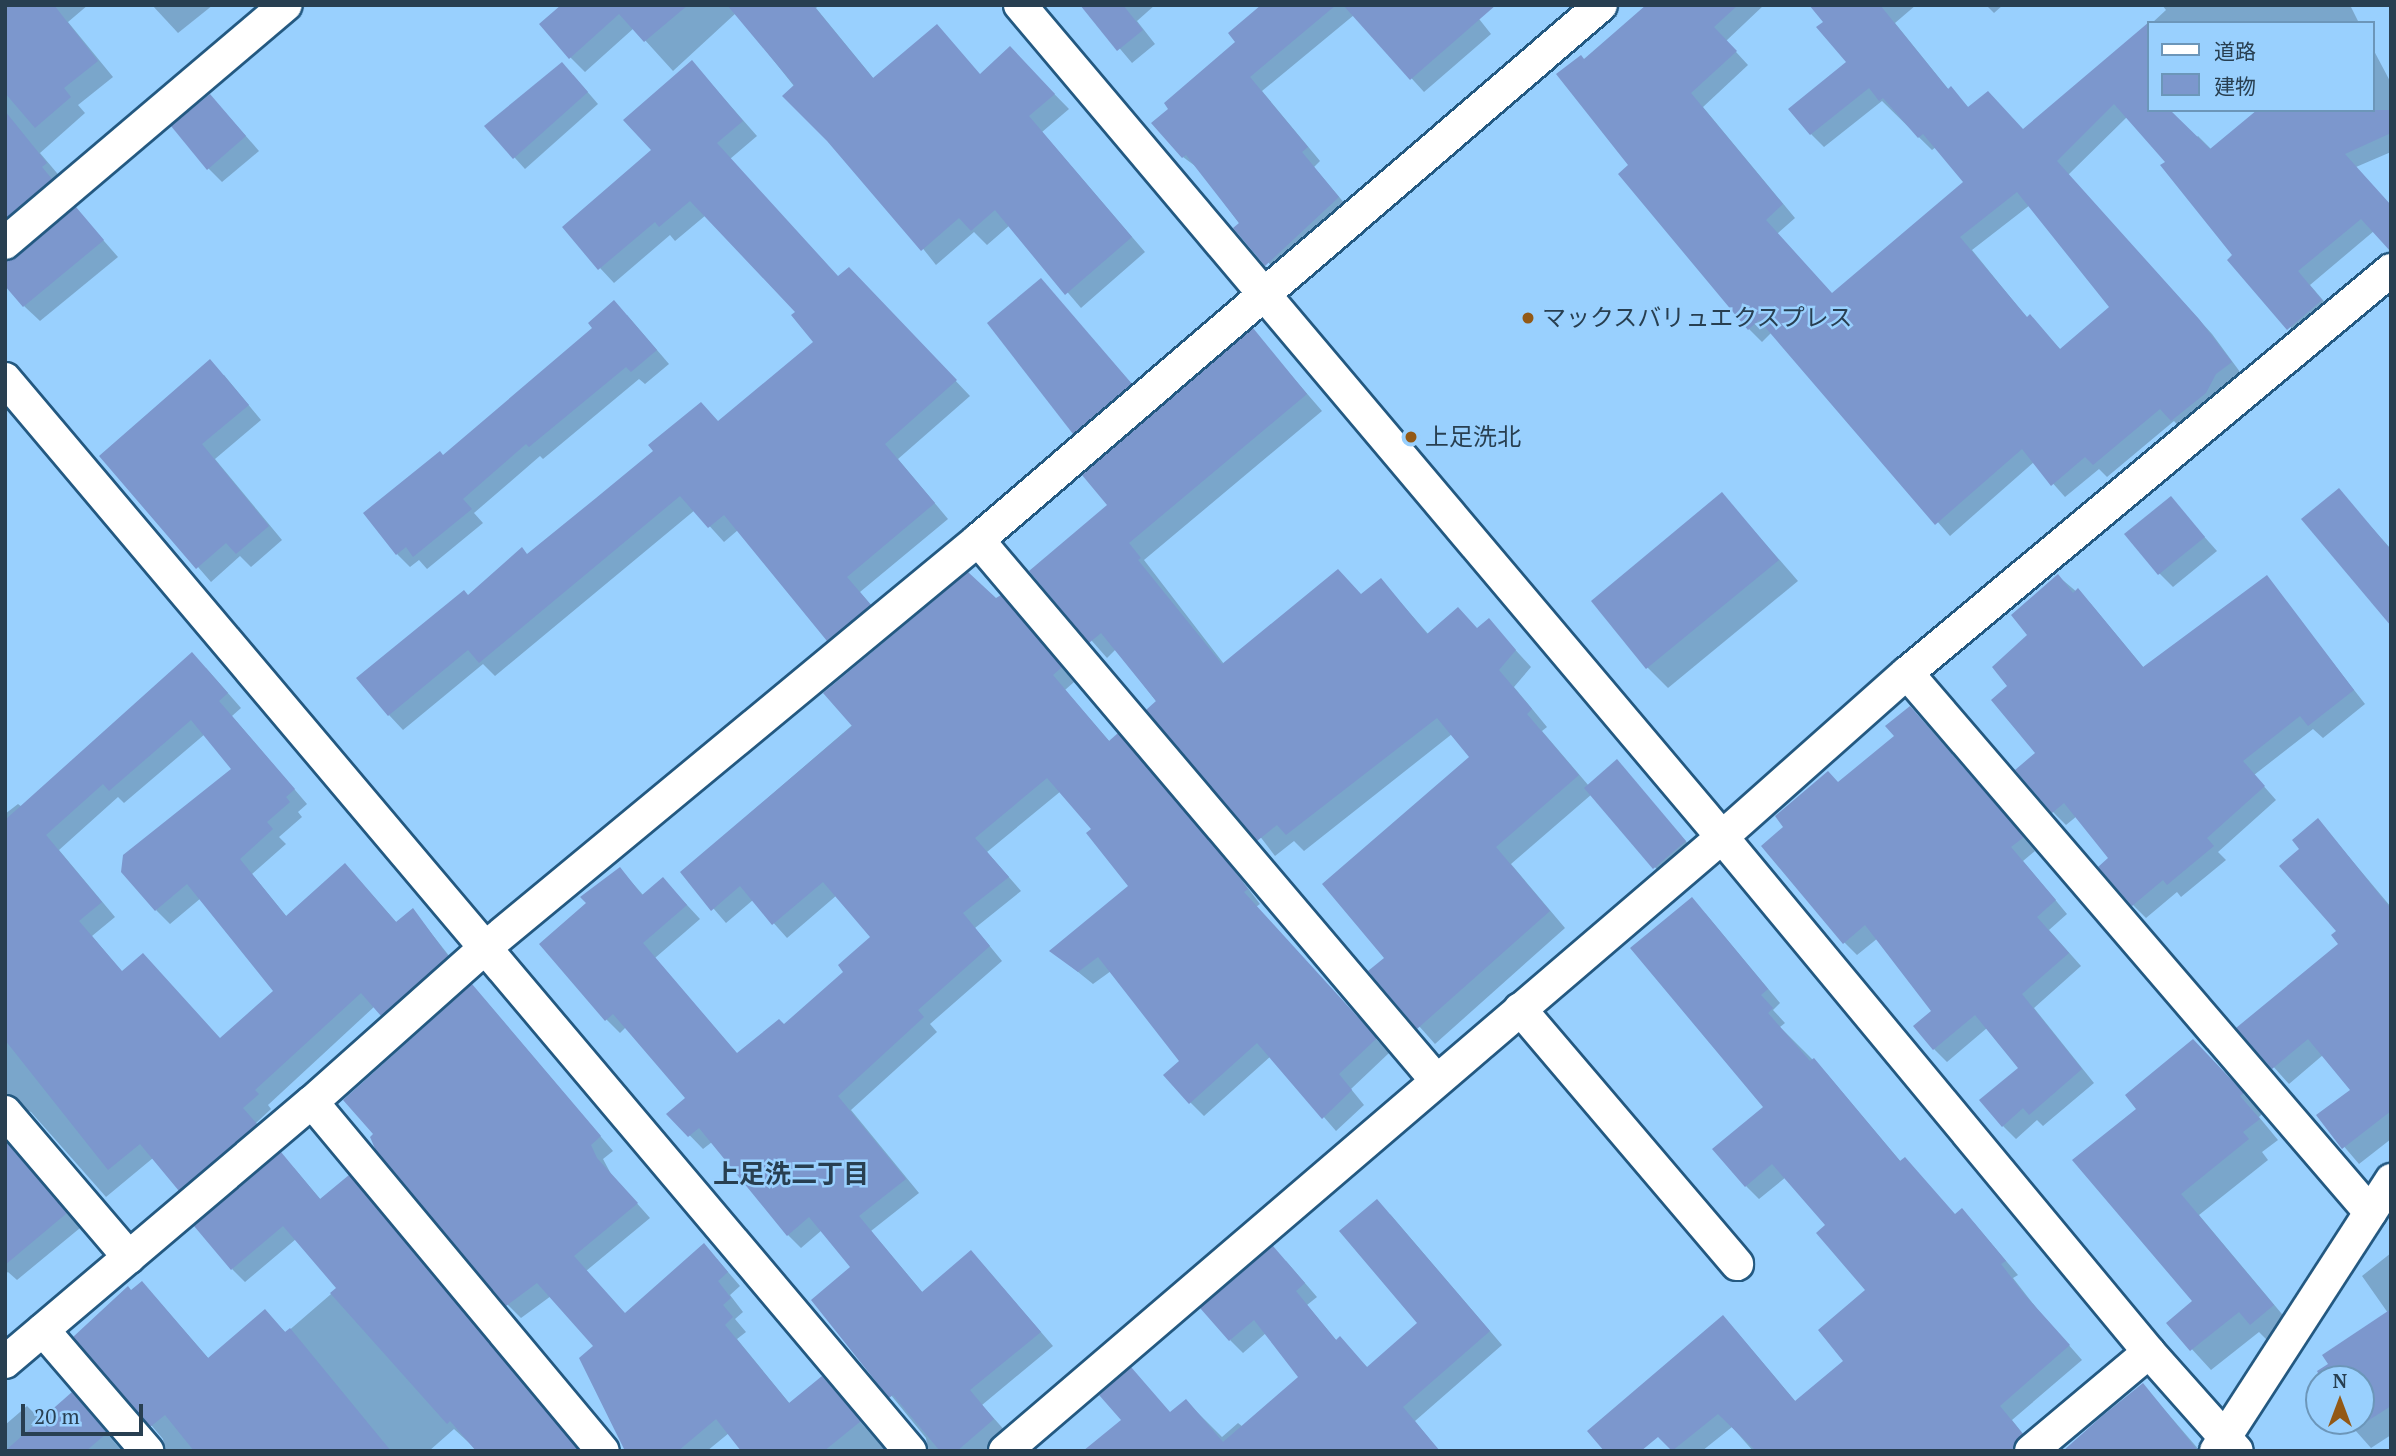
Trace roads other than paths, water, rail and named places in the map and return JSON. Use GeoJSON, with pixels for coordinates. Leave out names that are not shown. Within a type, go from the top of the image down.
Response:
{"type":"FeatureCollection","features":[{"type":"Feature","properties":{"kind":"street"},"geometry":{"type":"LineString","coordinates":[[5,243],[286,5]]}},
{"type":"Feature","properties":{"kind":"street"},"geometry":{"type":"LineString","coordinates":[[1020,5],[1722,837],[2226,1446],[2391,1180]]}},
{"type":"Feature","properties":{"kind":"street"},"geometry":{"type":"LineString","coordinates":[[5,1362],[312,1102],[485,948],[978,540],[1601,5]]}},
{"type":"Feature","properties":{"kind":"street"},"geometry":{"type":"LineString","coordinates":[[1004,1451],[1722,837],[1907,673],[2391,270]]}},
{"type":"Feature","properties":{"kind":"street"},"geometry":{"type":"LineString","coordinates":[[5,379],[910,1451]]}},
{"type":"Feature","properties":{"kind":"street"},"geometry":{"type":"LineString","coordinates":[[978,540],[1437,1080]]}},
{"type":"Feature","properties":{"kind":"street"},"geometry":{"type":"LineString","coordinates":[[1907,673],[2370,1212]]}},
{"type":"Feature","properties":{"kind":"street"},"geometry":{"type":"LineString","coordinates":[[1520,1009],[1737,1264]]}},
{"type":"Feature","properties":{"kind":"street"},"geometry":{"type":"LineString","coordinates":[[312,1102],[603,1451]]}},
{"type":"Feature","properties":{"kind":"street"},"geometry":{"type":"LineString","coordinates":[[5,1112],[129,1257]]}},
{"type":"Feature","properties":{"kind":"street"},"geometry":{"type":"LineString","coordinates":[[43,1330],[146,1451]]}},
{"type":"Feature","properties":{"kind":"street"},"geometry":{"type":"LineString","coordinates":[[2031,1451],[2149,1352]]}},
{"type":"Feature","properties":{"kind":"place","name":"マックスバリュエクスプレス"},"geometry":{"type":"Point","coordinates":[1528,318]}},
{"type":"Feature","properties":{"kind":"place","name":"上足洗北"},"geometry":{"type":"Point","coordinates":[1411,437]}},
{"type":"Feature","properties":{"kind":"district","name":"上足洗二丁目"},"geometry":{"type":"Point","coordinates":[791,1174]}}]}
